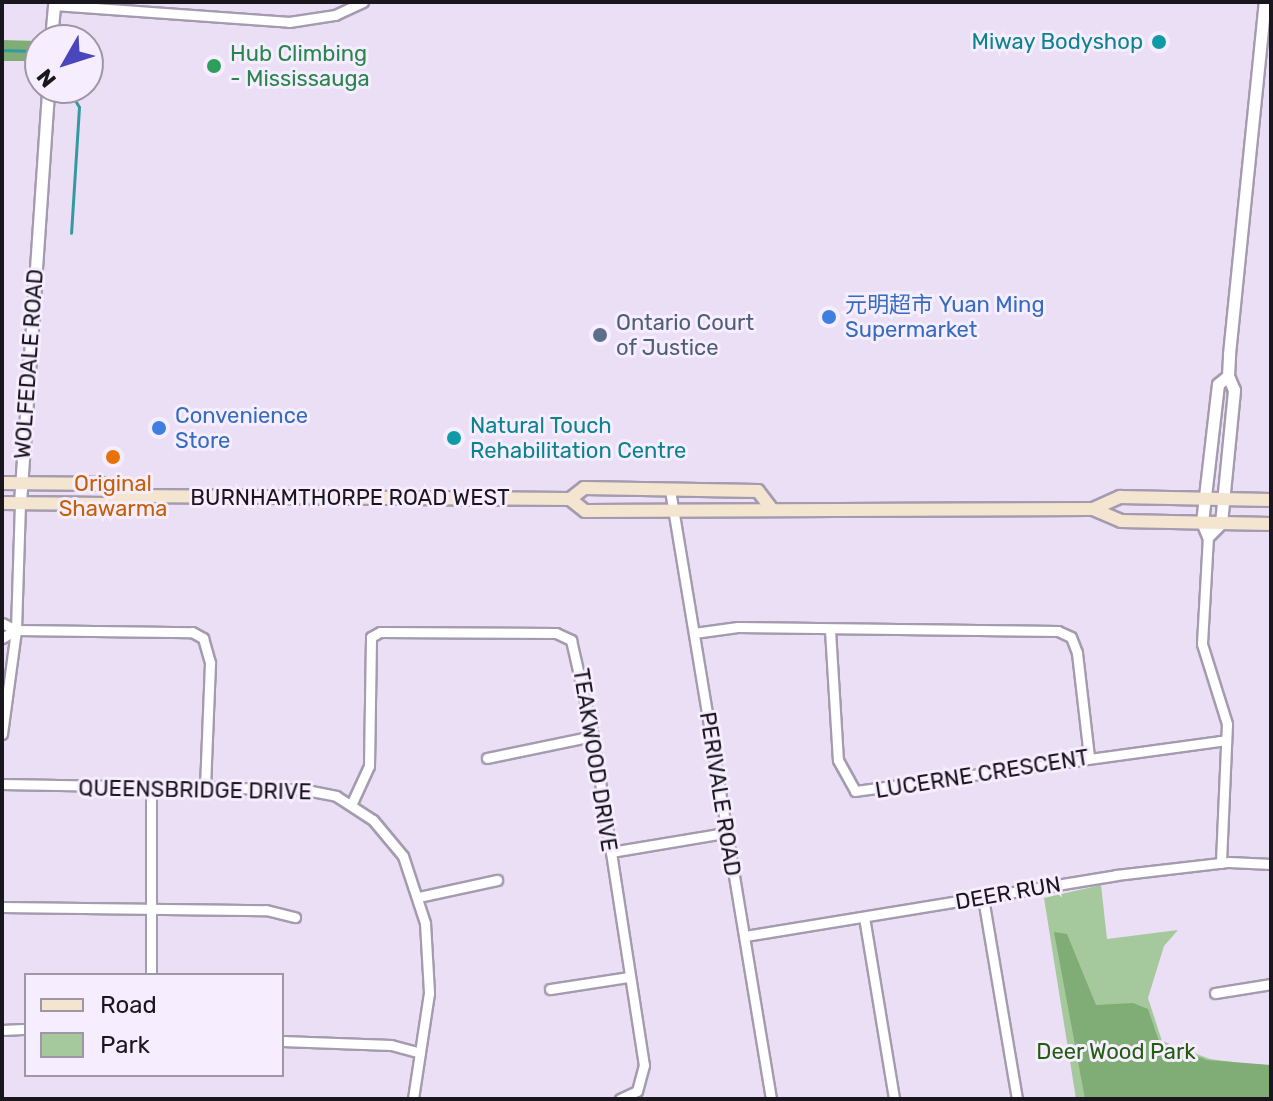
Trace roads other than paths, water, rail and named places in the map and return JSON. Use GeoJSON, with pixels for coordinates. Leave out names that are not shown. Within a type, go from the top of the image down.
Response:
{"type":"FeatureCollection","features":[{"type":"Feature","properties":{"kind":"main road","name":"BURNHAMTHORPE ROAD WEST"},"geometry":{"type":"LineString","coordinates":[[2,483],[108,484],[130,496]]}},
{"type":"Feature","properties":{"kind":"main road","name":"BURNHAMTHORPE ROAD WEST"},"geometry":{"type":"LineString","coordinates":[[570,499],[584,488],[758,491],[770,507]]}},
{"type":"Feature","properties":{"kind":"main road","name":"BURNHAMTHORPE ROAD WEST"},"geometry":{"type":"LineString","coordinates":[[2,503],[108,504],[130,496],[570,499],[585,511],[758,514],[770,507],[1093,509],[1121,521],[1271,524]]}},
{"type":"Feature","properties":{"kind":"main road","name":"BURNHAMTHORPE ROAD WEST"},"geometry":{"type":"LineString","coordinates":[[1093,509],[1120,497],[1271,500]]}},
{"type":"Feature","properties":{"kind":"street"},"geometry":{"type":"LineString","coordinates":[[52,24],[54,4],[289,22],[335,15],[363,2]]}},
{"type":"Feature","properties":{"kind":"street"},"geometry":{"type":"LineString","coordinates":[[1208,536],[1221,523],[1234,390],[1228,376],[1268,5]]}},
{"type":"Feature","properties":{"kind":"street","name":"WOLFEDALE ROAD"},"geometry":{"type":"LineString","coordinates":[[2,734],[16,630],[20,503],[47,104]]}},
{"type":"Feature","properties":{"kind":"street"},"geometry":{"type":"LineString","coordinates":[[1221,863],[1227,724],[1202,644],[1208,536],[1202,522],[1218,384],[1228,376]]}},
{"type":"Feature","properties":{"kind":"street","name":"PERIVALE ROAD"},"geometry":{"type":"LineString","coordinates":[[670,490],[771,1099]]}},
{"type":"Feature","properties":{"kind":"street"},"geometry":{"type":"LineString","coordinates":[[2,623],[16,630],[192,632],[203,638],[210,663],[205,788]]}},
{"type":"Feature","properties":{"kind":"street"},"geometry":{"type":"LineString","coordinates":[[694,633],[738,627],[1058,631],[1071,637],[1084,695],[1089,756]]}},
{"type":"Feature","properties":{"kind":"street"},"geometry":{"type":"LineString","coordinates":[[2,638],[16,630]]}},
{"type":"Feature","properties":{"kind":"street","name":"LUCERNE CRESCENT"},"geometry":{"type":"LineString","coordinates":[[830,630],[838,760],[855,791],[1089,756],[1226,740]]}},
{"type":"Feature","properties":{"kind":"street","name":"TEAKWOOD DRIVE"},"geometry":{"type":"LineString","coordinates":[[351,805],[369,766],[368,652],[371,637],[380,632],[564,634],[577,651],[593,736],[644,1065],[640,1095],[620,1099]]}},
{"type":"Feature","properties":{"kind":"street"},"geometry":{"type":"LineString","coordinates":[[487,758],[593,736]]}},
{"type":"Feature","properties":{"kind":"street","name":"QUEENSBRIDGE DRIVE"},"geometry":{"type":"LineString","coordinates":[[2,784],[151,790],[301,789],[351,805],[373,820],[403,856],[419,897],[430,967],[413,1099]]}},
{"type":"Feature","properties":{"kind":"street"},"geometry":{"type":"LineString","coordinates":[[151,790],[154,910],[151,973]]}},
{"type":"Feature","properties":{"kind":"street"},"geometry":{"type":"LineString","coordinates":[[611,852],[725,833]]}},
{"type":"Feature","properties":{"kind":"street","name":"DEER RUN"},"geometry":{"type":"LineString","coordinates":[[745,936],[1221,863],[1271,864]]}},
{"type":"Feature","properties":{"kind":"street"},"geometry":{"type":"LineString","coordinates":[[419,897],[497,880]]}},
{"type":"Feature","properties":{"kind":"street"},"geometry":{"type":"LineString","coordinates":[[983,898],[1017,1099]]}},
{"type":"Feature","properties":{"kind":"street"},"geometry":{"type":"LineString","coordinates":[[2,907],[266,910],[295,917]]}},
{"type":"Feature","properties":{"kind":"street"},"geometry":{"type":"LineString","coordinates":[[864,917],[894,1099]]}},
{"type":"Feature","properties":{"kind":"street"},"geometry":{"type":"LineString","coordinates":[[550,989],[628,977]]}},
{"type":"Feature","properties":{"kind":"street"},"geometry":{"type":"LineString","coordinates":[[1215,993],[1271,984]]}},
{"type":"Feature","properties":{"kind":"street"},"geometry":{"type":"LineString","coordinates":[[2,1030],[23,1029]]}},
{"type":"Feature","properties":{"kind":"street"},"geometry":{"type":"LineString","coordinates":[[284,1041],[391,1045],[420,1053]]}},
{"type":"Feature","properties":{"kind":"waterway"},"geometry":{"type":"LineString","coordinates":[[2,50],[24,51]]}},
{"type":"Feature","properties":{"kind":"waterway"},"geometry":{"type":"LineString","coordinates":[[71,233],[77,104]]}},
{"type":"Feature","properties":{"kind":"place","name":"Miway Bodyshop"},"geometry":{"type":"Point","coordinates":[1159,42]}},
{"type":"Feature","properties":{"kind":"place","name":"Hub Climbing - Mississauga"},"geometry":{"type":"Point","coordinates":[214,66]}},
{"type":"Feature","properties":{"kind":"place","name":"元明超市 Yuan Ming Supermarket"},"geometry":{"type":"Point","coordinates":[829,317]}},
{"type":"Feature","properties":{"kind":"place","name":"Ontario Court of Justice"},"geometry":{"type":"Point","coordinates":[600,335]}},
{"type":"Feature","properties":{"kind":"place","name":"Convenience Store"},"geometry":{"type":"Point","coordinates":[159,428]}},
{"type":"Feature","properties":{"kind":"place","name":"Natural Touch Rehabilitation Centre"},"geometry":{"type":"Point","coordinates":[454,438]}},
{"type":"Feature","properties":{"kind":"place","name":"Original Shawarma"},"geometry":{"type":"Point","coordinates":[113,457]}},
{"type":"Feature","properties":{"kind":"park label","name":"Deer Wood Park"},"geometry":{"type":"Point","coordinates":[1116,1052]}}]}
